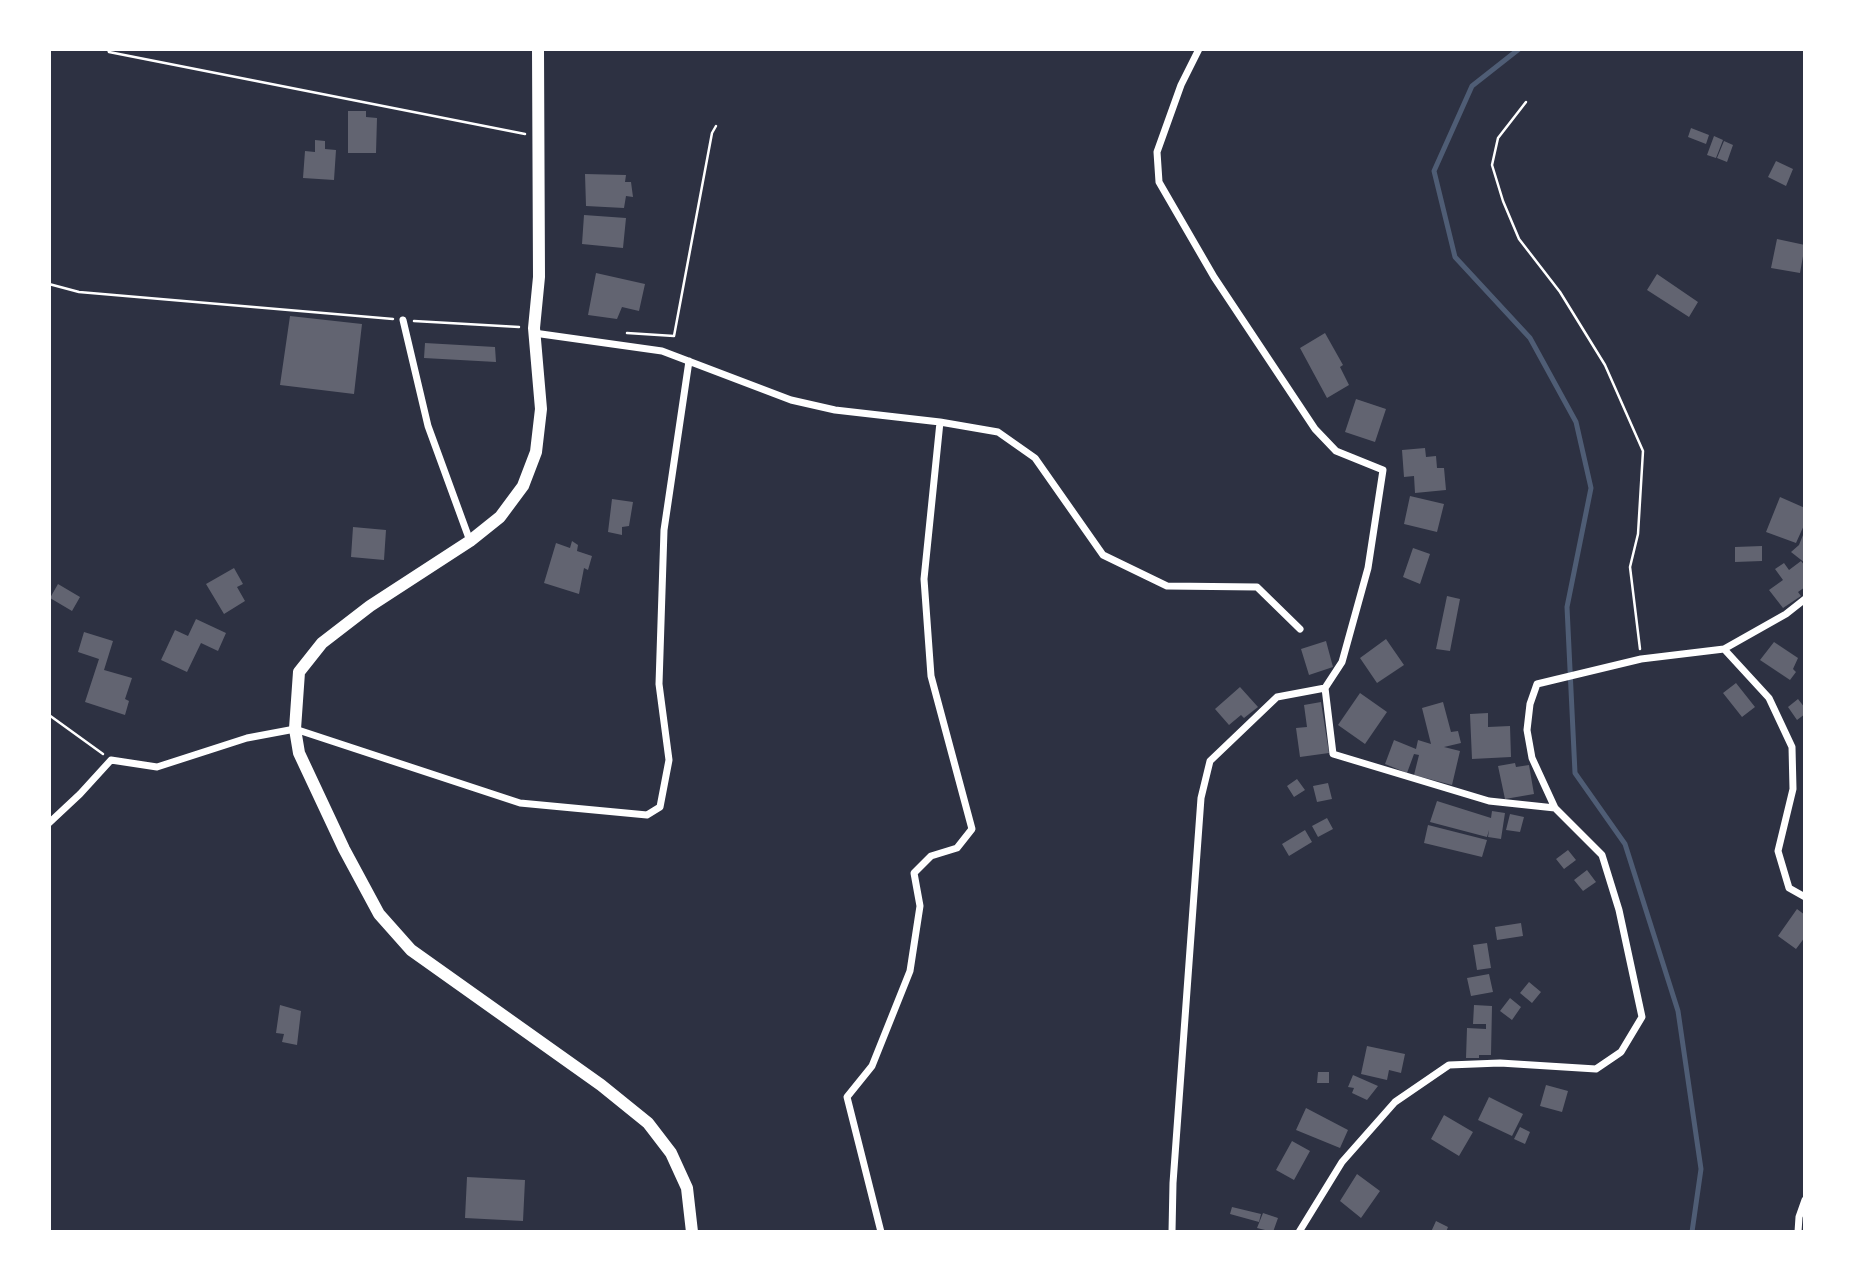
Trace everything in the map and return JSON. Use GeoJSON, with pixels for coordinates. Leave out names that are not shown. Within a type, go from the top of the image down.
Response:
{"type":"FeatureCollection","features":[{"type":"Feature","properties":{"kind":"street"},"geometry":{"type":"LineString","coordinates":[[538,49],[539,277],[534,330],[541,409],[536,452],[523,486],[500,517],[470,541],[370,606],[322,643],[299,672],[295,729],[299,753],[344,849],[379,914],[411,950],[601,1086],[648,1123],[671,1153],[687,1188],[692,1232]]}},
{"type":"Feature","properties":{"kind":"street"},"geometry":{"type":"LineString","coordinates":[[1199,49],[1181,85],[1157,152],[1159,182],[1214,277],[1315,429],[1336,452],[1383,470],[1368,568],[1342,662],[1325,688],[1333,754],[1489,801],[1555,808]]}},
{"type":"Feature","properties":{"kind":"street"},"geometry":{"type":"LineString","coordinates":[[403,320],[428,426],[470,541]]}},
{"type":"Feature","properties":{"kind":"street"},"geometry":{"type":"LineString","coordinates":[[534,330],[662,351],[791,400],[835,410],[940,422],[998,432],[1035,458],[1103,555],[1167,586],[1257,587],[1300,629]]}},
{"type":"Feature","properties":{"kind":"street"},"geometry":{"type":"LineString","coordinates":[[49,823],[111,760],[157,767],[247,738],[295,729],[520,803],[647,815],[660,807],[669,760],[659,684],[664,530],[689,361]]}},
{"type":"Feature","properties":{"kind":"street"},"geometry":{"type":"LineString","coordinates":[[881,1232],[847,1097],[872,1066],[910,971],[920,906],[914,873],[931,856],[957,848],[972,829],[931,676],[924,579],[940,422]]}},
{"type":"Feature","properties":{"kind":"street"},"geometry":{"type":"LineString","coordinates":[[1299,1232],[1342,1162],[1395,1102],[1449,1065],[1500,1063],[1596,1069],[1621,1052],[1642,1017],[1619,910],[1602,855],[1555,808],[1532,758],[1527,730],[1530,704],[1537,684],[1641,659],[1724,649],[1786,614],[1805,599]]}},
{"type":"Feature","properties":{"kind":"street"},"geometry":{"type":"LineString","coordinates":[[1724,649],[1769,698],[1792,747],[1793,789],[1777,851],[1789,888],[1805,897]]}},
{"type":"Feature","properties":{"kind":"street"},"geometry":{"type":"LineString","coordinates":[[1172,1232],[1173,1183],[1201,798],[1210,761],[1277,697],[1325,688]]}},
{"type":"Feature","properties":{"kind":"street"},"geometry":{"type":"LineString","coordinates":[[1798,1232],[1799,1217],[1805,1200]]}},
{"type":"Feature","properties":{"kind":"path"},"geometry":{"type":"LineString","coordinates":[[108,49],[109,52],[538,137]]}},
{"type":"Feature","properties":{"kind":"path"},"geometry":{"type":"LineString","coordinates":[[1525,102],[1498,138],[1492,165],[1519,239],[1560,292],[1594,346],[1643,451],[1638,534],[1630,567],[1641,659]]}},
{"type":"Feature","properties":{"kind":"path"},"geometry":{"type":"LineString","coordinates":[[623,333],[674,335],[712,133],[716,125]]}},
{"type":"Feature","properties":{"kind":"path"},"geometry":{"type":"LineString","coordinates":[[49,284],[79,292],[534,330]]}},
{"type":"Feature","properties":{"kind":"path"},"geometry":{"type":"LineString","coordinates":[[49,716],[111,760]]}},
{"type":"Feature","properties":{"kind":"building"},"geometry":{"type":"Polygon","coordinates":[[[348,111],[366,111],[366,117],[377,118],[376,153],[348,153],[348,111]]]}},
{"type":"Feature","properties":{"kind":"building"},"geometry":{"type":"Polygon","coordinates":[[[1691,128],[1709,135],[1706,144],[1688,137],[1691,128]]]}},
{"type":"Feature","properties":{"kind":"building"},"geometry":{"type":"Polygon","coordinates":[[[1714,136],[1723,140],[1716,158],[1707,155],[1714,136]]]}},
{"type":"Feature","properties":{"kind":"building"},"geometry":{"type":"Polygon","coordinates":[[[315,140],[325,141],[325,149],[336,150],[334,180],[303,178],[305,151],[315,152],[315,140]]]}},
{"type":"Feature","properties":{"kind":"building"},"geometry":{"type":"Polygon","coordinates":[[[1724,141],[1733,145],[1727,162],[1717,158],[1724,141]]]}},
{"type":"Feature","properties":{"kind":"building"},"geometry":{"type":"Polygon","coordinates":[[[1776,161],[1793,169],[1786,186],[1768,177],[1776,161]]]}},
{"type":"Feature","properties":{"kind":"building"},"geometry":{"type":"Polygon","coordinates":[[[585,174],[626,175],[625,182],[631,182],[633,197],[626,196],[624,208],[586,206],[585,174]]]}},
{"type":"Feature","properties":{"kind":"building"},"geometry":{"type":"Polygon","coordinates":[[[584,215],[626,218],[623,248],[582,244],[584,215]]]}},
{"type":"Feature","properties":{"kind":"building"},"geometry":{"type":"Polygon","coordinates":[[[1777,239],[1805,245],[1800,273],[1771,268],[1777,239]]]}},
{"type":"Feature","properties":{"kind":"building"},"geometry":{"type":"Polygon","coordinates":[[[596,273],[645,284],[639,311],[622,307],[617,319],[588,315],[596,273]]]}},
{"type":"Feature","properties":{"kind":"building"},"geometry":{"type":"Polygon","coordinates":[[[1657,274],[1698,302],[1689,317],[1647,290],[1657,274]]]}},
{"type":"Feature","properties":{"kind":"building"},"geometry":{"type":"Polygon","coordinates":[[[290,316],[362,324],[354,394],[280,385],[290,316]]]}},
{"type":"Feature","properties":{"kind":"building"},"geometry":{"type":"Polygon","coordinates":[[[1325,333],[1343,365],[1340,367],[1349,385],[1327,398],[1300,348],[1325,333]]]}},
{"type":"Feature","properties":{"kind":"building"},"geometry":{"type":"Polygon","coordinates":[[[425,343],[495,347],[496,362],[424,358],[425,343]]]}},
{"type":"Feature","properties":{"kind":"building"},"geometry":{"type":"Polygon","coordinates":[[[1356,399],[1386,409],[1375,442],[1345,432],[1356,399]]]}},
{"type":"Feature","properties":{"kind":"building"},"geometry":{"type":"Polygon","coordinates":[[[1425,448],[1426,457],[1436,456],[1437,468],[1444,468],[1446,490],[1415,493],[1414,476],[1404,477],[1402,450],[1425,448]]]}},
{"type":"Feature","properties":{"kind":"building"},"geometry":{"type":"Polygon","coordinates":[[[1410,496],[1444,504],[1437,532],[1404,524],[1410,496]]]}},
{"type":"Feature","properties":{"kind":"building"},"geometry":{"type":"Polygon","coordinates":[[[1780,497],[1805,508],[1805,523],[1796,543],[1766,532],[1780,497]]]}},
{"type":"Feature","properties":{"kind":"building"},"geometry":{"type":"Polygon","coordinates":[[[612,499],[633,502],[629,526],[622,527],[622,535],[608,532],[612,499]]]}},
{"type":"Feature","properties":{"kind":"building"},"geometry":{"type":"Polygon","coordinates":[[[353,527],[386,530],[384,560],[351,557],[353,527]]]}},
{"type":"Feature","properties":{"kind":"building"},"geometry":{"type":"Polygon","coordinates":[[[1805,530],[1805,563],[1791,552],[1799,545],[1805,530]]]}},
{"type":"Feature","properties":{"kind":"building"},"geometry":{"type":"Polygon","coordinates":[[[572,541],[578,545],[577,551],[592,556],[588,570],[584,568],[579,594],[544,583],[556,543],[570,548],[572,541]]]}},
{"type":"Feature","properties":{"kind":"building"},"geometry":{"type":"Polygon","coordinates":[[[1762,546],[1762,561],[1735,562],[1735,547],[1762,546]]]}},
{"type":"Feature","properties":{"kind":"building"},"geometry":{"type":"Polygon","coordinates":[[[1413,548],[1430,554],[1420,584],[1403,577],[1413,548]]]}},
{"type":"Feature","properties":{"kind":"building"},"geometry":{"type":"Polygon","coordinates":[[[1801,561],[1805,566],[1805,587],[1798,592],[1801,596],[1783,608],[1769,590],[1783,580],[1775,569],[1784,563],[1789,570],[1801,561]]]}},
{"type":"Feature","properties":{"kind":"building"},"geometry":{"type":"Polygon","coordinates":[[[234,568],[243,584],[237,587],[245,601],[224,614],[206,584],[234,568]]]}},
{"type":"Feature","properties":{"kind":"building"},"geometry":{"type":"Polygon","coordinates":[[[58,584],[80,597],[72,611],[50,598],[58,584]]]}},
{"type":"Feature","properties":{"kind":"building"},"geometry":{"type":"Polygon","coordinates":[[[1447,596],[1460,599],[1450,651],[1436,649],[1447,596]]]}},
{"type":"Feature","properties":{"kind":"building"},"geometry":{"type":"Polygon","coordinates":[[[196,619],[226,633],[218,651],[201,643],[187,672],[161,660],[175,630],[188,636],[196,619]]]}},
{"type":"Feature","properties":{"kind":"building"},"geometry":{"type":"Polygon","coordinates":[[[84,632],[113,641],[104,670],[132,678],[125,699],[129,701],[125,715],[85,702],[99,659],[78,652],[84,632]]]}},
{"type":"Feature","properties":{"kind":"building"},"geometry":{"type":"Polygon","coordinates":[[[1386,639],[1404,665],[1377,683],[1360,658],[1386,639]]]}},
{"type":"Feature","properties":{"kind":"building"},"geometry":{"type":"Polygon","coordinates":[[[1326,641],[1333,667],[1309,675],[1301,649],[1326,641]]]}},
{"type":"Feature","properties":{"kind":"building"},"geometry":{"type":"Polygon","coordinates":[[[1774,642],[1798,658],[1793,669],[1796,672],[1790,680],[1760,660],[1774,642]]]}},
{"type":"Feature","properties":{"kind":"building"},"geometry":{"type":"Polygon","coordinates":[[[1736,683],[1755,707],[1742,717],[1723,693],[1736,683]]]}},
{"type":"Feature","properties":{"kind":"building"},"geometry":{"type":"Polygon","coordinates":[[[1240,687],[1258,707],[1244,718],[1241,715],[1229,725],[1215,709],[1240,687]]]}},
{"type":"Feature","properties":{"kind":"building"},"geometry":{"type":"Polygon","coordinates":[[[1360,693],[1387,712],[1365,744],[1338,725],[1360,693]]]}},
{"type":"Feature","properties":{"kind":"building"},"geometry":{"type":"Polygon","coordinates":[[[1798,699],[1805,708],[1805,714],[1797,720],[1788,707],[1798,699]]]}},
{"type":"Feature","properties":{"kind":"building"},"geometry":{"type":"Polygon","coordinates":[[[1321,702],[1329,753],[1300,757],[1296,728],[1307,727],[1304,705],[1321,702]]]}},
{"type":"Feature","properties":{"kind":"building"},"geometry":{"type":"Polygon","coordinates":[[[1443,702],[1451,732],[1458,731],[1461,743],[1444,747],[1460,751],[1452,785],[1414,775],[1419,755],[1414,754],[1407,773],[1385,764],[1394,740],[1416,749],[1418,740],[1431,744],[1422,708],[1443,702]]]}},
{"type":"Feature","properties":{"kind":"building"},"geometry":{"type":"Polygon","coordinates":[[[1488,713],[1488,727],[1510,726],[1511,757],[1472,759],[1470,714],[1488,713]]]}},
{"type":"Feature","properties":{"kind":"building"},"geometry":{"type":"Polygon","coordinates":[[[1515,763],[1516,767],[1529,765],[1534,794],[1505,799],[1498,766],[1515,763]]]}},
{"type":"Feature","properties":{"kind":"building"},"geometry":{"type":"Polygon","coordinates":[[[1297,779],[1305,790],[1294,797],[1287,786],[1297,779]]]}},
{"type":"Feature","properties":{"kind":"building"},"geometry":{"type":"Polygon","coordinates":[[[1328,783],[1332,799],[1317,802],[1313,786],[1328,783]]]}},
{"type":"Feature","properties":{"kind":"building"},"geometry":{"type":"Polygon","coordinates":[[[1437,801],[1491,818],[1492,811],[1505,813],[1501,839],[1488,837],[1489,830],[1487,837],[1430,822],[1437,801]]]}},
{"type":"Feature","properties":{"kind":"building"},"geometry":{"type":"Polygon","coordinates":[[[1510,814],[1524,817],[1520,832],[1506,830],[1510,814]]]}},
{"type":"Feature","properties":{"kind":"building"},"geometry":{"type":"Polygon","coordinates":[[[1327,818],[1333,829],[1318,837],[1312,826],[1327,818]]]}},
{"type":"Feature","properties":{"kind":"building"},"geometry":{"type":"Polygon","coordinates":[[[1428,825],[1487,840],[1482,857],[1424,843],[1428,825]]]}},
{"type":"Feature","properties":{"kind":"building"},"geometry":{"type":"Polygon","coordinates":[[[1305,830],[1312,842],[1289,856],[1282,844],[1305,830]]]}},
{"type":"Feature","properties":{"kind":"building"},"geometry":{"type":"Polygon","coordinates":[[[1568,850],[1576,860],[1564,869],[1556,859],[1568,850]]]}},
{"type":"Feature","properties":{"kind":"building"},"geometry":{"type":"Polygon","coordinates":[[[1587,870],[1596,882],[1583,891],[1574,880],[1587,870]]]}},
{"type":"Feature","properties":{"kind":"building"},"geometry":{"type":"Polygon","coordinates":[[[1797,909],[1805,915],[1805,937],[1796,949],[1778,936],[1797,909]]]}},
{"type":"Feature","properties":{"kind":"building"},"geometry":{"type":"Polygon","coordinates":[[[1521,923],[1523,936],[1497,940],[1495,927],[1521,923]]]}},
{"type":"Feature","properties":{"kind":"building"},"geometry":{"type":"Polygon","coordinates":[[[1487,943],[1491,968],[1477,970],[1473,945],[1487,943]]]}},
{"type":"Feature","properties":{"kind":"building"},"geometry":{"type":"Polygon","coordinates":[[[1489,974],[1493,992],[1471,996],[1467,978],[1489,974]]]}},
{"type":"Feature","properties":{"kind":"building"},"geometry":{"type":"Polygon","coordinates":[[[1529,982],[1541,992],[1532,1003],[1520,993],[1529,982]]]}},
{"type":"Feature","properties":{"kind":"building"},"geometry":{"type":"Polygon","coordinates":[[[1510,998],[1521,1007],[1512,1020],[1500,1011],[1510,998]]]}},
{"type":"Feature","properties":{"kind":"building"},"geometry":{"type":"Polygon","coordinates":[[[280,1005],[301,1011],[297,1045],[282,1042],[284,1034],[276,1033],[280,1005]]]}},
{"type":"Feature","properties":{"kind":"building"},"geometry":{"type":"Polygon","coordinates":[[[1474,1005],[1492,1006],[1491,1055],[1466,1058],[1467,1028],[1486,1029],[1486,1024],[1473,1024],[1474,1005]]]}},
{"type":"Feature","properties":{"kind":"building"},"geometry":{"type":"Polygon","coordinates":[[[1367,1046],[1405,1054],[1401,1073],[1389,1070],[1387,1080],[1361,1074],[1367,1046]]]}},
{"type":"Feature","properties":{"kind":"building"},"geometry":{"type":"Polygon","coordinates":[[[1318,1072],[1329,1072],[1329,1083],[1317,1083],[1318,1072]]]}},
{"type":"Feature","properties":{"kind":"building"},"geometry":{"type":"Polygon","coordinates":[[[1353,1075],[1378,1086],[1367,1100],[1352,1093],[1354,1088],[1348,1087],[1353,1075]]]}},
{"type":"Feature","properties":{"kind":"building"},"geometry":{"type":"Polygon","coordinates":[[[1546,1085],[1568,1091],[1562,1112],[1540,1106],[1546,1085]]]}},
{"type":"Feature","properties":{"kind":"building"},"geometry":{"type":"Polygon","coordinates":[[[1489,1097],[1523,1114],[1512,1136],[1478,1120],[1489,1097]]]}},
{"type":"Feature","properties":{"kind":"building"},"geometry":{"type":"Polygon","coordinates":[[[1306,1108],[1348,1130],[1340,1148],[1296,1130],[1306,1108]]]}},
{"type":"Feature","properties":{"kind":"building"},"geometry":{"type":"Polygon","coordinates":[[[1444,1115],[1473,1132],[1459,1156],[1431,1139],[1444,1115]]]}},
{"type":"Feature","properties":{"kind":"building"},"geometry":{"type":"Polygon","coordinates":[[[1520,1127],[1530,1132],[1525,1144],[1514,1139],[1520,1127]]]}},
{"type":"Feature","properties":{"kind":"building"},"geometry":{"type":"Polygon","coordinates":[[[1292,1141],[1310,1151],[1294,1180],[1276,1170],[1292,1141]]]}},
{"type":"Feature","properties":{"kind":"building"},"geometry":{"type":"Polygon","coordinates":[[[1357,1174],[1380,1191],[1361,1218],[1340,1201],[1357,1174]]]}},
{"type":"Feature","properties":{"kind":"building"},"geometry":{"type":"Polygon","coordinates":[[[467,1177],[525,1180],[523,1221],[465,1218],[467,1177]]]}},
{"type":"Feature","properties":{"kind":"building"},"geometry":{"type":"Polygon","coordinates":[[[1232,1207],[1261,1214],[1259,1222],[1230,1214],[1232,1207]]]}},
{"type":"Feature","properties":{"kind":"building"},"geometry":{"type":"Polygon","coordinates":[[[1263,1213],[1278,1218],[1273,1232],[1257,1228],[1263,1213]]]}},
{"type":"Feature","properties":{"kind":"building"},"geometry":{"type":"Polygon","coordinates":[[[1436,1221],[1448,1227],[1446,1232],[1431,1232],[1436,1221]]]}},
{"type":"Feature","properties":{"kind":"waterway"},"geometry":{"type":"LineString","coordinates":[[1519,49],[1472,86],[1434,171],[1455,257],[1530,338],[1576,422],[1591,488],[1567,607],[1575,773],[1625,844],[1678,1011],[1701,1169],[1692,1232]]}}]}
